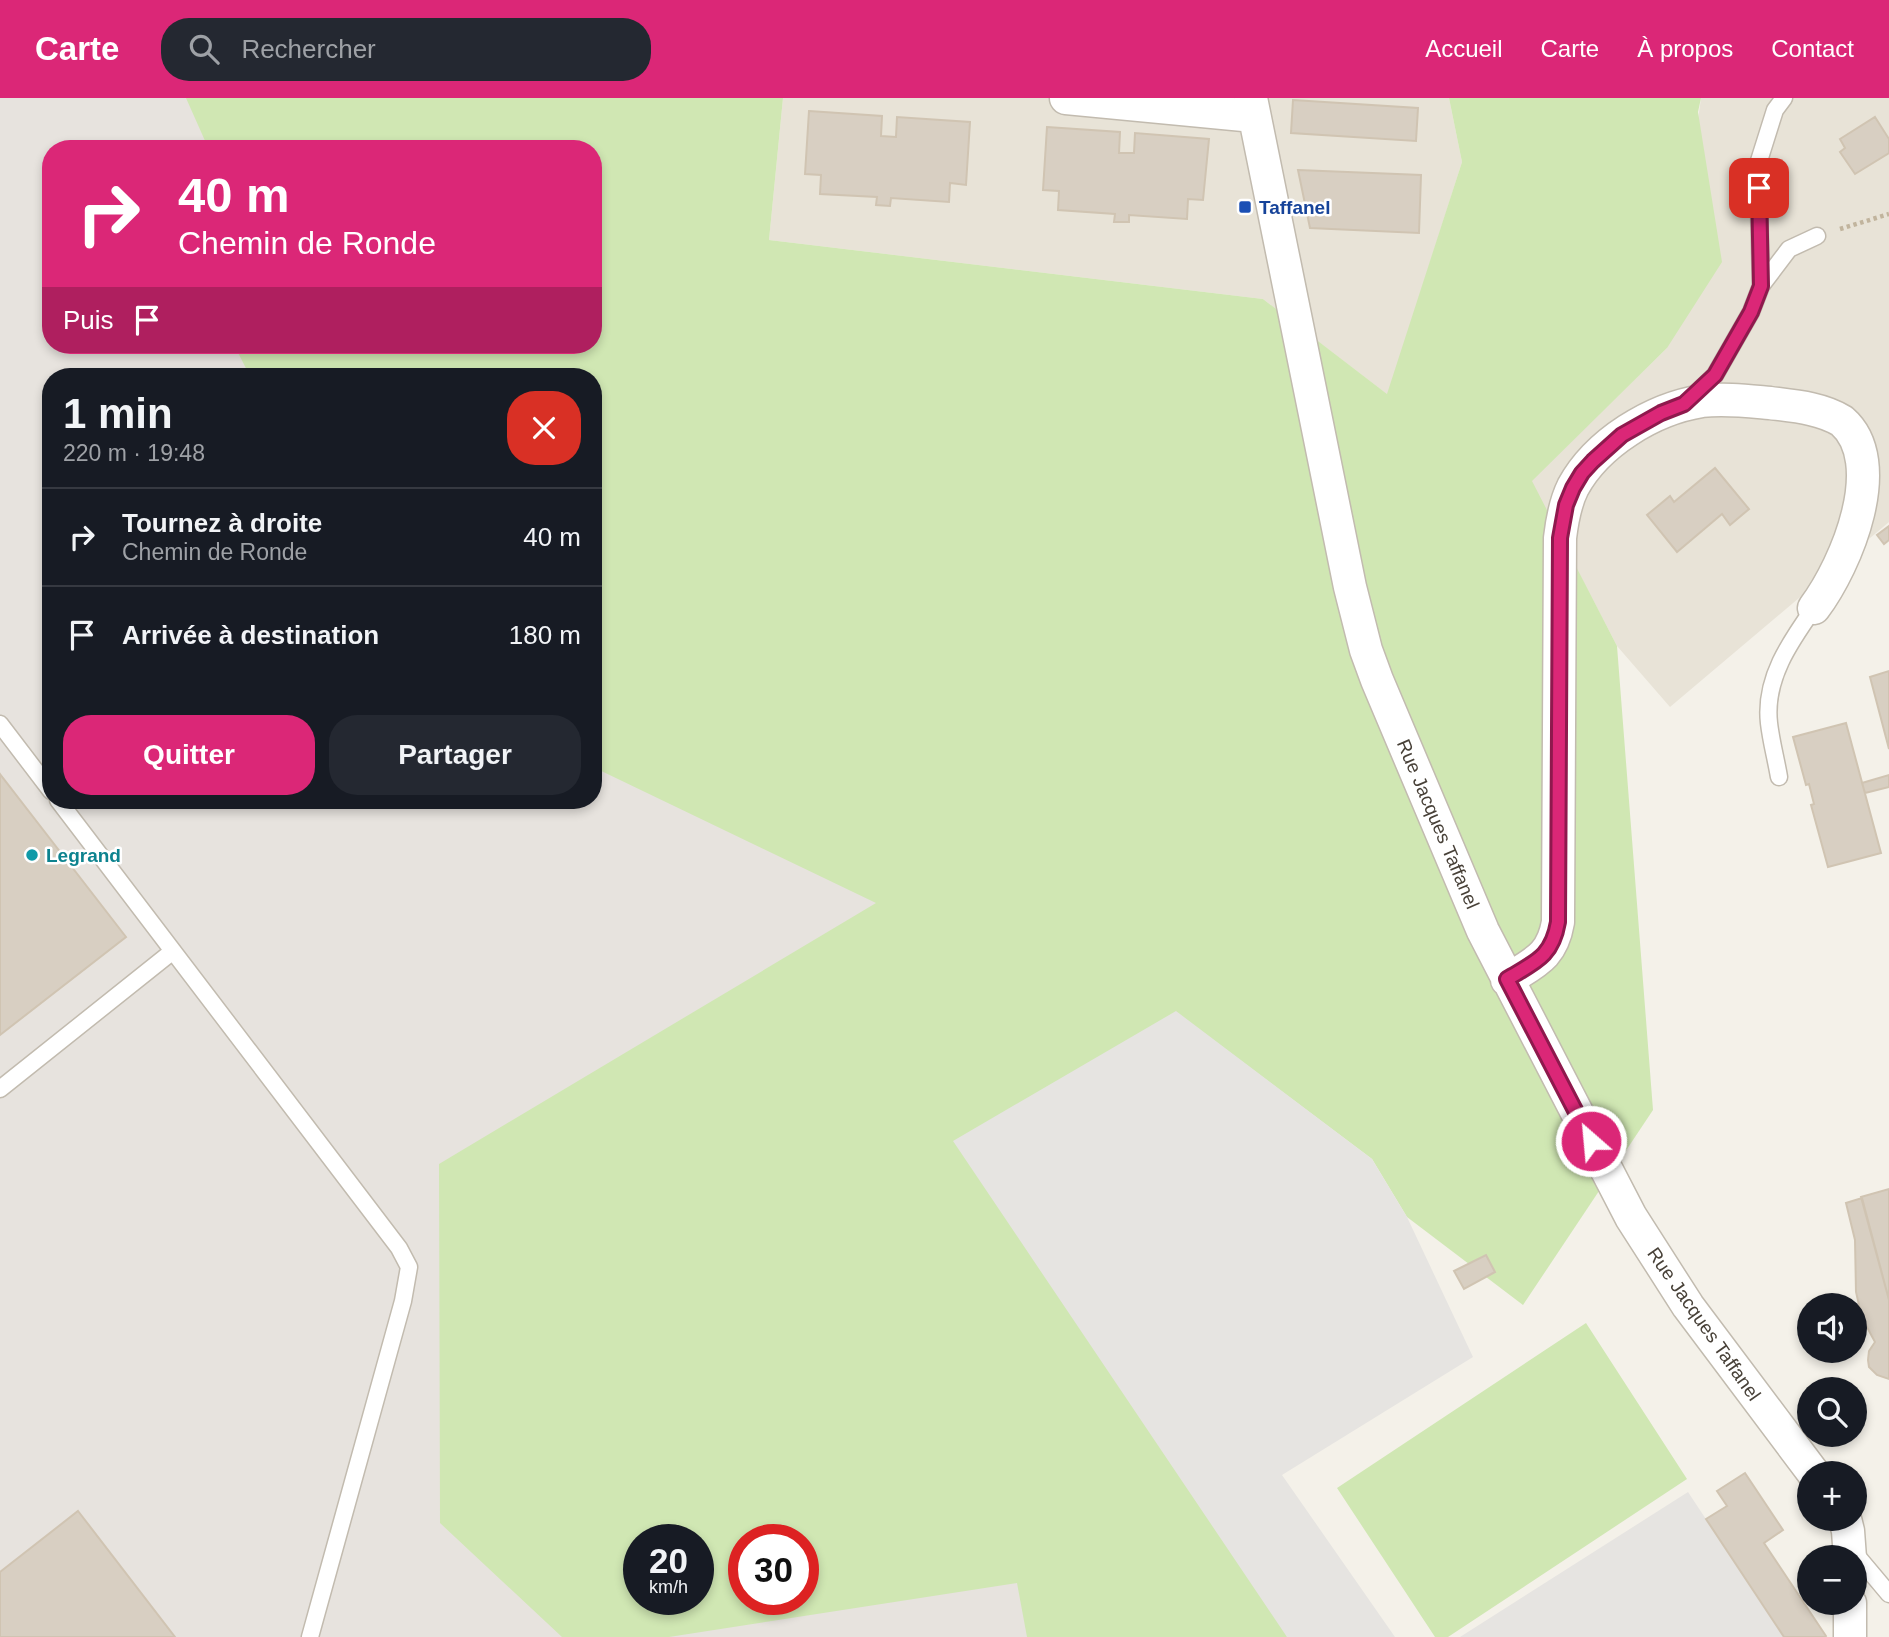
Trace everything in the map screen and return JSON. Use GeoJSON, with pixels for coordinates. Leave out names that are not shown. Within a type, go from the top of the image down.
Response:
{"type":"FeatureCollection","features":[{"type":"Feature","properties":{"kind":"street"},"geometry":{"type":"LineString","coordinates":[[1066,98],[1252,107]]}},
{"type":"Feature","properties":{"kind":"street","name":"Rue Jacques Taffanel"},"geometry":{"type":"LineString","coordinates":[[1252,107],[1350,587],[1366,650],[1483,931],[1615,1187],[1649,1247],[1688,1306],[1804,1461]]}},
{"type":"Feature","properties":{"kind":"street"},"geometry":{"type":"LineString","coordinates":[[1507,979],[1549,950],[1558,922],[1560,538],[1566,505],[1582,473],[1614,442],[1638,425],[1684,404],[1722,399],[1809,409],[1841,420],[1863,440],[1869,454],[1872,468],[1868,501],[1846,558],[1830,587],[1814,608]]}},
{"type":"Feature","properties":{"kind":"street"},"geometry":{"type":"LineString","coordinates":[[1850,1615],[1850,1637]]}},
{"type":"Feature","properties":{"kind":"lane"},"geometry":{"type":"LineString","coordinates":[[1761,286],[1758,164],[1775,110],[1784,98]]}},
{"type":"Feature","properties":{"kind":"lane"},"geometry":{"type":"LineString","coordinates":[[1684,404],[1715,375],[1751,312],[1761,286],[1789,249],[1817,236]]}},
{"type":"Feature","properties":{"kind":"lane"},"geometry":{"type":"LineString","coordinates":[[1779,776],[1769,722],[1771,687],[1786,650],[1814,608]]}},
{"type":"Feature","properties":{"kind":"lane"},"geometry":{"type":"LineString","coordinates":[[0,724],[42,779]]}},
{"type":"Feature","properties":{"kind":"lane"},"geometry":{"type":"LineString","coordinates":[[65,809],[399,1248],[409,1267],[403,1301],[310,1637]]}},
{"type":"Feature","properties":{"kind":"lane"},"geometry":{"type":"LineString","coordinates":[[0,1089],[173,951]]}},
{"type":"Feature","properties":{"kind":"lane"},"geometry":{"type":"LineString","coordinates":[[1848,1541],[1889,1594]]}},
{"type":"Feature","properties":{"kind":"path"},"geometry":{"type":"LineString","coordinates":[[1817,236],[1889,214]]}},
{"type":"Feature","properties":{"kind":"shaded area"},"geometry":{"type":"Polygon","coordinates":[[[0,98],[276,98],[298,140],[42,140],[42,354],[402,354],[408,368],[42,368],[42,809],[602,809],[602,709],[1009,899],[1075,1324],[1287,1637],[0,1637],[0,98]]]}},
{"type":"Feature","properties":{"kind":"shaded area"},"geometry":{"type":"Polygon","coordinates":[[[783,98],[1449,98],[1462,162],[1388,395],[1263,299],[769,240],[783,98]]]}},
{"type":"Feature","properties":{"kind":"shaded area"},"geometry":{"type":"Polygon","coordinates":[[[1701,98],[1889,98],[1889,522],[1670,707],[1617,646],[1531,481],[1667,348],[1701,98]]]}},
{"type":"Feature","properties":{"kind":"shaded area"},"geometry":{"type":"Polygon","coordinates":[[[1176,1011],[1372,1159],[1407,1217],[1473,1357],[1282,1475],[1395,1637],[1287,1637],[953,1141],[1176,1011]]]}},
{"type":"Feature","properties":{"kind":"shaded area"},"geometry":{"type":"Polygon","coordinates":[[[1688,1492],[1784,1637],[1460,1637],[1688,1492]]]}},
{"type":"Feature","properties":{"kind":"green space"},"geometry":{"type":"Polygon","coordinates":[[[186,98],[783,98],[769,240],[1263,299],[1387,394],[1462,162],[1449,98],[1701,98],[1698,112],[1722,262],[1667,348],[1532,481],[1617,646],[1653,1110],[1523,1305],[1407,1217],[1372,1159],[1176,1012],[1287,1637],[1027,1637],[1017,1583],[819,1614],[819,1524],[728,1524],[728,1615],[811,1615],[669,1637],[562,1637],[440,1523],[439,1164],[876,903],[602,771],[602,368],[246,368],[239,354],[602,354],[602,140],[205,140],[186,98]]]}},
{"type":"Feature","properties":{"kind":"green space"},"geometry":{"type":"Polygon","coordinates":[[[1586,1323],[1687,1479],[1448,1637],[1435,1637],[1337,1488],[1586,1323]]]}},
{"type":"Feature","properties":{"kind":"building"},"geometry":{"type":"Polygon","coordinates":[[[1293,100],[1418,108],[1416,141],[1291,133],[1293,100]]]}},
{"type":"Feature","properties":{"kind":"building"},"geometry":{"type":"Polygon","coordinates":[[[809,111],[882,116],[881,136],[896,137],[897,117],[970,122],[966,185],[950,183],[949,202],[891,198],[890,206],[876,205],[877,197],[820,194],[821,175],[805,174],[809,111]]]}},
{"type":"Feature","properties":{"kind":"building"},"geometry":{"type":"Polygon","coordinates":[[[1875,117],[1889,139],[1889,153],[1855,174],[1840,152],[1845,148],[1840,139],[1875,117]]]}},
{"type":"Feature","properties":{"kind":"building"},"geometry":{"type":"Polygon","coordinates":[[[1047,127],[1120,132],[1119,153],[1134,153],[1135,133],[1209,139],[1203,200],[1188,199],[1187,219],[1129,215],[1129,222],[1114,222],[1115,214],[1058,210],[1059,191],[1043,190],[1047,127]]]}},
{"type":"Feature","properties":{"kind":"building"},"geometry":{"type":"Polygon","coordinates":[[[1298,170],[1421,175],[1419,233],[1310,228],[1298,170]]]}},
{"type":"Feature","properties":{"kind":"building"},"geometry":{"type":"Polygon","coordinates":[[[1715,468],[1749,509],[1730,525],[1722,514],[1677,552],[1647,515],[1670,496],[1674,502],[1715,468]]]}},
{"type":"Feature","properties":{"kind":"building"},"geometry":{"type":"Polygon","coordinates":[[[1889,526],[1889,540],[1884,544],[1877,535],[1889,526]]]}},
{"type":"Feature","properties":{"kind":"building"},"geometry":{"type":"Polygon","coordinates":[[[1889,671],[1889,749],[1870,677],[1889,671]]]}},
{"type":"Feature","properties":{"kind":"building"},"geometry":{"type":"Polygon","coordinates":[[[1846,723],[1881,853],[1828,867],[1811,805],[1814,804],[1809,784],[1806,785],[1793,737],[1846,723]]]}},
{"type":"Feature","properties":{"kind":"building","name":"Legrand"},"geometry":{"type":"Polygon","coordinates":[[[0,774],[126,937],[0,1035],[0,774]]]}},
{"type":"Feature","properties":{"kind":"building"},"geometry":{"type":"Polygon","coordinates":[[[1889,775],[1889,787],[1865,793],[1862,783],[1889,775]]]}},
{"type":"Feature","properties":{"kind":"building"},"geometry":{"type":"Polygon","coordinates":[[[1889,1189],[1889,1300],[1861,1197],[1889,1189]]]}},
{"type":"Feature","properties":{"kind":"building"},"geometry":{"type":"Polygon","coordinates":[[[1862,1198],[1889,1300],[1889,1379],[1877,1375],[1869,1367],[1869,1351],[1875,1342],[1867,1327],[1867,1293],[1856,1292],[1855,1240],[1846,1203],[1862,1198]]]}},
{"type":"Feature","properties":{"kind":"building"},"geometry":{"type":"Polygon","coordinates":[[[1486,1255],[1495,1272],[1464,1289],[1454,1271],[1486,1255]]]}},
{"type":"Feature","properties":{"kind":"building"},"geometry":{"type":"Polygon","coordinates":[[[1745,1473],[1783,1530],[1764,1543],[1797,1592],[1797,1615],[1812,1615],[1825,1637],[1784,1637],[1706,1519],[1727,1506],[1717,1491],[1745,1473]]]}},
{"type":"Feature","properties":{"kind":"building"},"geometry":{"type":"Polygon","coordinates":[[[78,1511],[175,1637],[0,1637],[0,1572],[78,1511]]]}},
{"type":"Feature","properties":{"kind":"place","name":"Taffanel"},"geometry":{"type":"Point","coordinates":[1245,207]}},
{"type":"Feature","properties":{"kind":"place","name":"Legrand"},"geometry":{"type":"Point","coordinates":[32,855]}},
{"type":"Feature","properties":{"kind":"route"},"geometry":{"type":"LineString","coordinates":[[1591,1141],[1507,979],[1549,950],[1558,922],[1562,520],[1573,488],[1593,461],[1622,435],[1661,413],[1684,404],[1715,375],[1751,312],[1761,286],[1759,188]]}}]}
